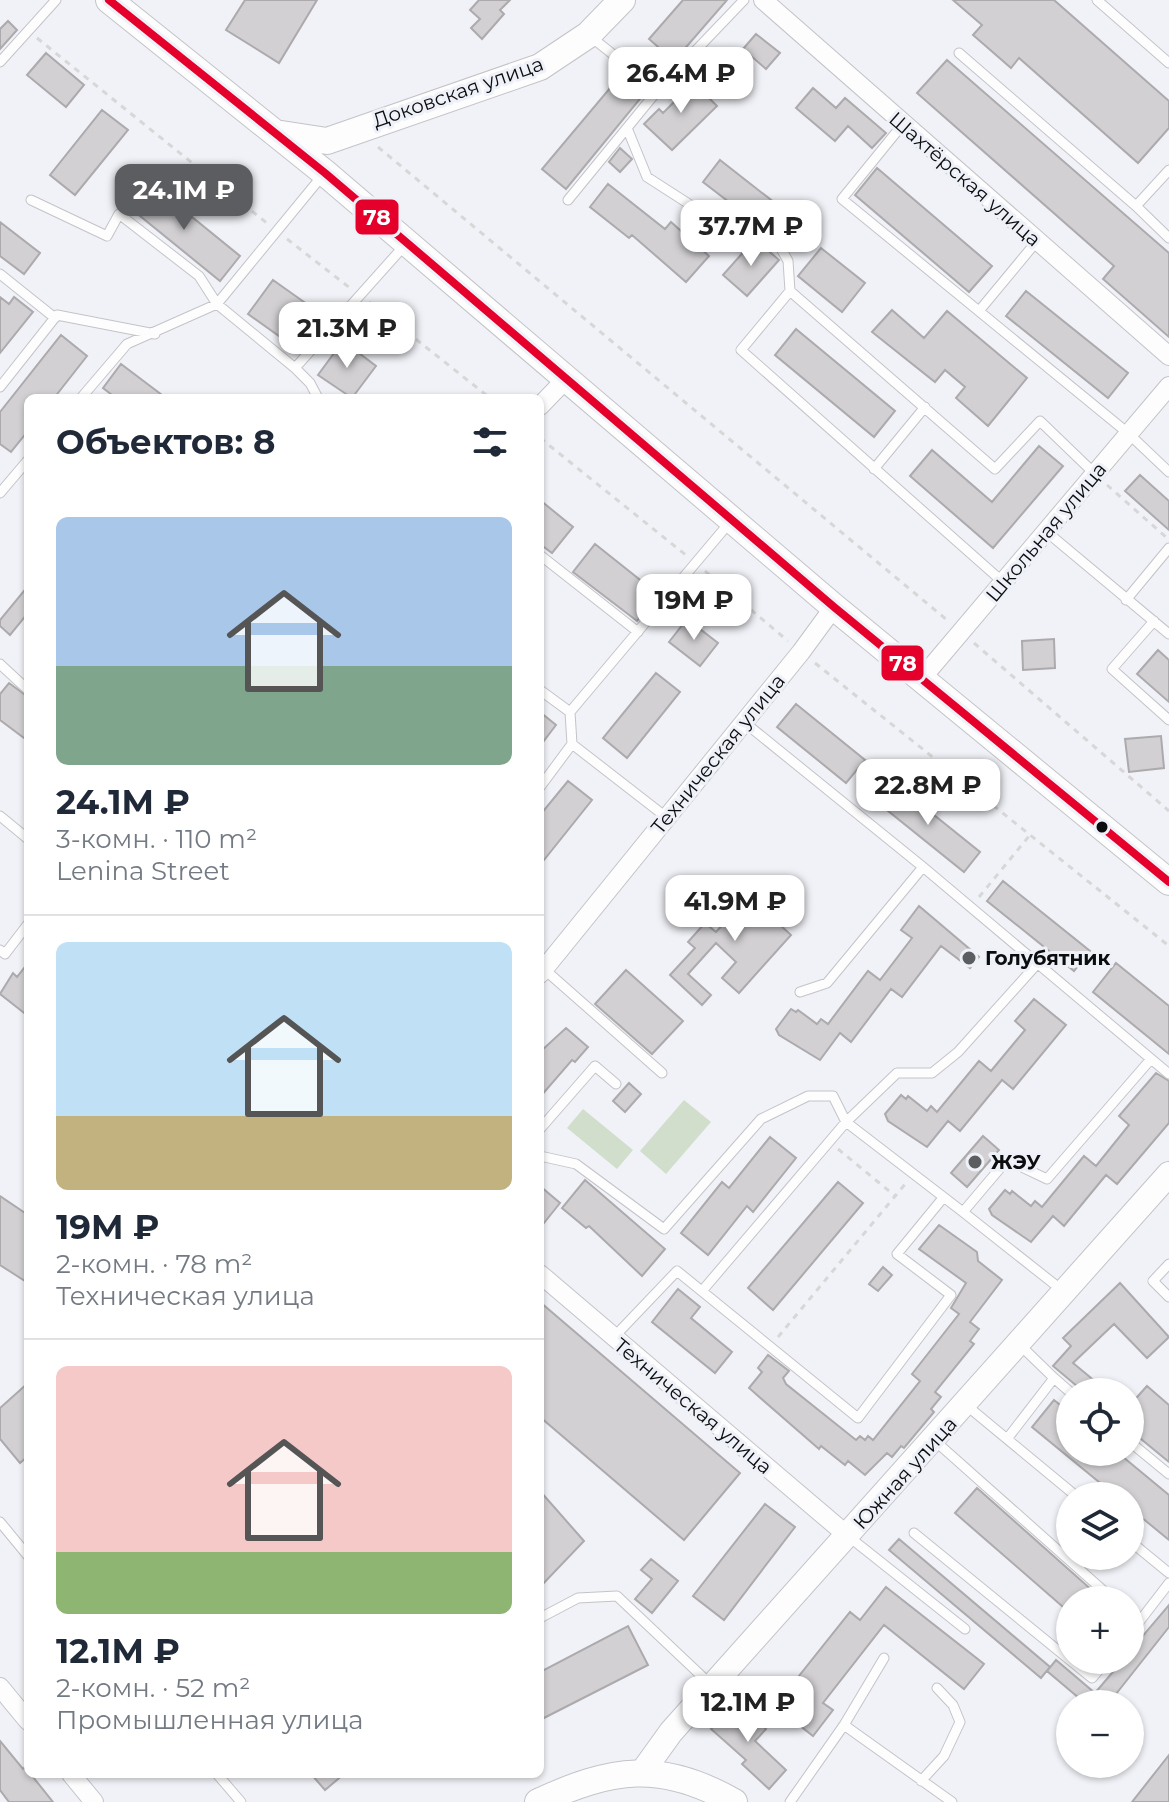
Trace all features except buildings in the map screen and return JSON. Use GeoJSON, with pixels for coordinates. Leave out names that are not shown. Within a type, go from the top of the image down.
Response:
{"type":"FeatureCollection","features":[{"type":"Feature","properties":{"kind":"main road"},"geometry":{"type":"LineString","coordinates":[[109,0],[325,173],[834,607],[1169,882]]}},
{"type":"Feature","properties":{"kind":"main road","name":"Доковская улица"},"geometry":{"type":"LineString","coordinates":[[275,133],[327,141],[540,67],[588,35],[622,0]]}},
{"type":"Feature","properties":{"kind":"main road"},"geometry":{"type":"LineString","coordinates":[[538,1802],[617,1773],[643,1771],[694,1781],[734,1802]]}},
{"type":"Feature","properties":{"kind":"street","name":"Шахтёрская улица"},"geometry":{"type":"LineString","coordinates":[[763,0],[1169,356]]}},
{"type":"Feature","properties":{"kind":"street"},"geometry":{"type":"LineString","coordinates":[[544,402],[566,379]]}},
{"type":"Feature","properties":{"kind":"street","name":"Школьная улица"},"geometry":{"type":"LineString","coordinates":[[922,678],[1048,533],[1169,386]]}},
{"type":"Feature","properties":{"kind":"street","name":"Техническая улица"},"geometry":{"type":"LineString","coordinates":[[544,970],[834,607]]}},
{"type":"Feature","properties":{"kind":"street","name":"Южная улица"},"geometry":{"type":"LineString","coordinates":[[643,1771],[671,1732],[1020,1345],[1169,1174]]}},
{"type":"Feature","properties":{"kind":"street","name":"Техническая улица"},"geometry":{"type":"LineString","coordinates":[[544,1278],[848,1536]]}},
{"type":"Feature","properties":{"kind":"street"},"geometry":{"type":"LineString","coordinates":[[0,1687],[24,1716]]}},
{"type":"Feature","properties":{"kind":"street"},"geometry":{"type":"LineString","coordinates":[[74,1778],[94,1802]]}},
{"type":"Feature","properties":{"kind":"lane"},"geometry":{"type":"LineString","coordinates":[[0,62],[56,0]]}},
{"type":"Feature","properties":{"kind":"lane"},"geometry":{"type":"LineString","coordinates":[[568,200],[658,90],[744,0]]}},
{"type":"Feature","properties":{"kind":"lane"},"geometry":{"type":"LineString","coordinates":[[1097,0],[1169,63]]}},
{"type":"Feature","properties":{"kind":"lane"},"geometry":{"type":"LineString","coordinates":[[588,35],[658,90]]}},
{"type":"Feature","properties":{"kind":"lane"},"geometry":{"type":"LineString","coordinates":[[959,53],[1169,238]]}},
{"type":"Feature","properties":{"kind":"lane"},"geometry":{"type":"LineString","coordinates":[[903,124],[842,199],[1129,434],[1169,472]]}},
{"type":"Feature","properties":{"kind":"lane"},"geometry":{"type":"LineString","coordinates":[[627,128],[647,177],[734,233],[757,231],[779,245],[788,261],[790,291],[741,350],[1004,583]]}},
{"type":"Feature","properties":{"kind":"lane"},"geometry":{"type":"LineString","coordinates":[[1136,206],[1169,170]]}},
{"type":"Feature","properties":{"kind":"lane"},"geometry":{"type":"LineString","coordinates":[[90,394],[127,344],[156,334],[217,304],[325,173]]}},
{"type":"Feature","properties":{"kind":"lane"},"geometry":{"type":"LineString","coordinates":[[31,200],[107,236],[119,214],[199,276],[217,304],[295,368],[316,394]]}},
{"type":"Feature","properties":{"kind":"lane"},"geometry":{"type":"LineString","coordinates":[[979,311],[1037,241]]}},
{"type":"Feature","properties":{"kind":"lane"},"geometry":{"type":"LineString","coordinates":[[295,368],[407,244]]}},
{"type":"Feature","properties":{"kind":"lane"},"geometry":{"type":"LineString","coordinates":[[0,274],[55,318]]}},
{"type":"Feature","properties":{"kind":"lane"},"geometry":{"type":"LineString","coordinates":[[790,291],[995,469],[1040,421],[1095,474]]}},
{"type":"Feature","properties":{"kind":"lane"},"geometry":{"type":"LineString","coordinates":[[0,387],[57,315],[156,334]]}},
{"type":"Feature","properties":{"kind":"lane"},"geometry":{"type":"LineString","coordinates":[[874,469],[925,407]]}},
{"type":"Feature","properties":{"kind":"lane"},"geometry":{"type":"LineString","coordinates":[[1,490],[24,464]]}},
{"type":"Feature","properties":{"kind":"lane"},"geometry":{"type":"LineString","coordinates":[[544,782],[572,744],[570,712],[732,520]]}},
{"type":"Feature","properties":{"kind":"lane"},"geometry":{"type":"LineString","coordinates":[[1048,533],[1169,634]]}},
{"type":"Feature","properties":{"kind":"lane"},"geometry":{"type":"LineString","coordinates":[[1126,600],[1169,548]]}},
{"type":"Feature","properties":{"kind":"lane"},"geometry":{"type":"LineString","coordinates":[[544,558],[638,632]]}},
{"type":"Feature","properties":{"kind":"lane"},"geometry":{"type":"LineString","coordinates":[[1154,621],[1112,669],[1169,720]]}},
{"type":"Feature","properties":{"kind":"lane"},"geometry":{"type":"LineString","coordinates":[[0,664],[24,686]]}},
{"type":"Feature","properties":{"kind":"lane"},"geometry":{"type":"LineString","coordinates":[[544,693],[570,712]]}},
{"type":"Feature","properties":{"kind":"lane"},"geometry":{"type":"LineString","coordinates":[[744,722],[923,867],[1169,1074]]}},
{"type":"Feature","properties":{"kind":"lane"},"geometry":{"type":"LineString","coordinates":[[572,744],[666,817]]}},
{"type":"Feature","properties":{"kind":"lane"},"geometry":{"type":"LineString","coordinates":[[0,816],[24,836]]}},
{"type":"Feature","properties":{"kind":"lane"},"geometry":{"type":"LineString","coordinates":[[800,992],[827,983],[923,867]]}},
{"type":"Feature","properties":{"kind":"lane"},"geometry":{"type":"LineString","coordinates":[[0,950],[5,954],[24,929]]}},
{"type":"Feature","properties":{"kind":"lane"},"geometry":{"type":"LineString","coordinates":[[702,1291],[846,1122],[897,1073],[932,1073],[950,1059],[1037,964]]}},
{"type":"Feature","properties":{"kind":"lane"},"geometry":{"type":"LineString","coordinates":[[544,974],[662,1073]]}},
{"type":"Feature","properties":{"kind":"lane"},"geometry":{"type":"LineString","coordinates":[[963,1212],[1007,1160],[1047,1179],[1151,1059]]}},
{"type":"Feature","properties":{"kind":"lane"},"geometry":{"type":"LineString","coordinates":[[544,1124],[595,1066],[616,1084]]}},
{"type":"Feature","properties":{"kind":"lane"},"geometry":{"type":"LineString","coordinates":[[544,1157],[576,1164],[664,1229],[761,1119],[808,1096],[833,1096],[846,1122],[1066,1293]]}},
{"type":"Feature","properties":{"kind":"lane"},"geometry":{"type":"LineString","coordinates":[[613,1338],[677,1271],[858,1418],[951,1295],[897,1254],[943,1198]]}},
{"type":"Feature","properties":{"kind":"lane"},"geometry":{"type":"LineString","coordinates":[[1169,1264],[1153,1281],[1169,1297]]}},
{"type":"Feature","properties":{"kind":"lane"},"geometry":{"type":"LineString","coordinates":[[1007,1439],[1054,1378],[1020,1345]]}},
{"type":"Feature","properties":{"kind":"lane"},"geometry":{"type":"LineString","coordinates":[[966,1405],[1059,1482]]}},
{"type":"Feature","properties":{"kind":"lane"},"geometry":{"type":"LineString","coordinates":[[934,1440],[1098,1586]]}},
{"type":"Feature","properties":{"kind":"lane"},"geometry":{"type":"LineString","coordinates":[[1144,1453],[1169,1474]]}},
{"type":"Feature","properties":{"kind":"lane"},"geometry":{"type":"LineString","coordinates":[[0,1522],[24,1551]]}},
{"type":"Feature","properties":{"kind":"lane"},"geometry":{"type":"LineString","coordinates":[[914,1533],[1056,1649]]}},
{"type":"Feature","properties":{"kind":"lane"},"geometry":{"type":"LineString","coordinates":[[848,1536],[965,1629]]}},
{"type":"Feature","properties":{"kind":"lane"},"geometry":{"type":"LineString","coordinates":[[1144,1552],[1169,1573]]}},
{"type":"Feature","properties":{"kind":"lane"},"geometry":{"type":"LineString","coordinates":[[1144,1616],[1169,1583]]}},
{"type":"Feature","properties":{"kind":"lane"},"geometry":{"type":"LineString","coordinates":[[544,1616],[578,1598],[617,1596],[712,1686]]}},
{"type":"Feature","properties":{"kind":"lane"},"geometry":{"type":"LineString","coordinates":[[790,1802],[844,1725],[884,1658]]}},
{"type":"Feature","properties":{"kind":"lane"},"geometry":{"type":"LineString","coordinates":[[921,1781],[944,1756],[960,1722],[953,1705],[937,1688]]}},
{"type":"Feature","properties":{"kind":"lane"},"geometry":{"type":"LineString","coordinates":[[844,1725],[952,1802]]}},
{"type":"Feature","properties":{"kind":"lane"},"geometry":{"type":"LineString","coordinates":[[220,1778],[241,1802]]}},
{"type":"Feature","properties":{"kind":"path"},"geometry":{"type":"LineString","coordinates":[[28,31],[485,394]]}},
{"type":"Feature","properties":{"kind":"path"},"geometry":{"type":"LineString","coordinates":[[357,129],[961,632],[1169,811]]}},
{"type":"Feature","properties":{"kind":"path"},"geometry":{"type":"LineString","coordinates":[[544,441],[801,652],[1169,946]]}},
{"type":"Feature","properties":{"kind":"path"},"geometry":{"type":"LineString","coordinates":[[1095,474],[1169,539]]}},
{"type":"Feature","properties":{"kind":"path"},"geometry":{"type":"LineString","coordinates":[[971,907],[1030,835]]}},
{"type":"Feature","properties":{"kind":"path"},"geometry":{"type":"LineString","coordinates":[[829,1141],[895,1195]]}},
{"type":"Feature","properties":{"kind":"path"},"geometry":{"type":"LineString","coordinates":[[770,1346],[913,1174]]}},
{"type":"Feature","properties":{"kind":"green space"},"geometry":{"type":"Polygon","coordinates":[[[684,1100],[711,1122],[666,1174],[640,1151],[684,1100]]]}},
{"type":"Feature","properties":{"kind":"green space"},"geometry":{"type":"Polygon","coordinates":[[[583,1109],[633,1150],[617,1169],[567,1128],[583,1109]]]}},
{"type":"Feature","properties":{"kind":"transit line","name":"78"},"geometry":{"type":"LineString","coordinates":[[109,0],[325,173],[834,607],[1169,882]]}},
{"type":"Feature","properties":{"kind":"place","name":"Голубятник"},"geometry":{"type":"Point","coordinates":[969,958]}},
{"type":"Feature","properties":{"kind":"place","name":"ЖЭУ"},"geometry":{"type":"Point","coordinates":[975,1162]}}]}
